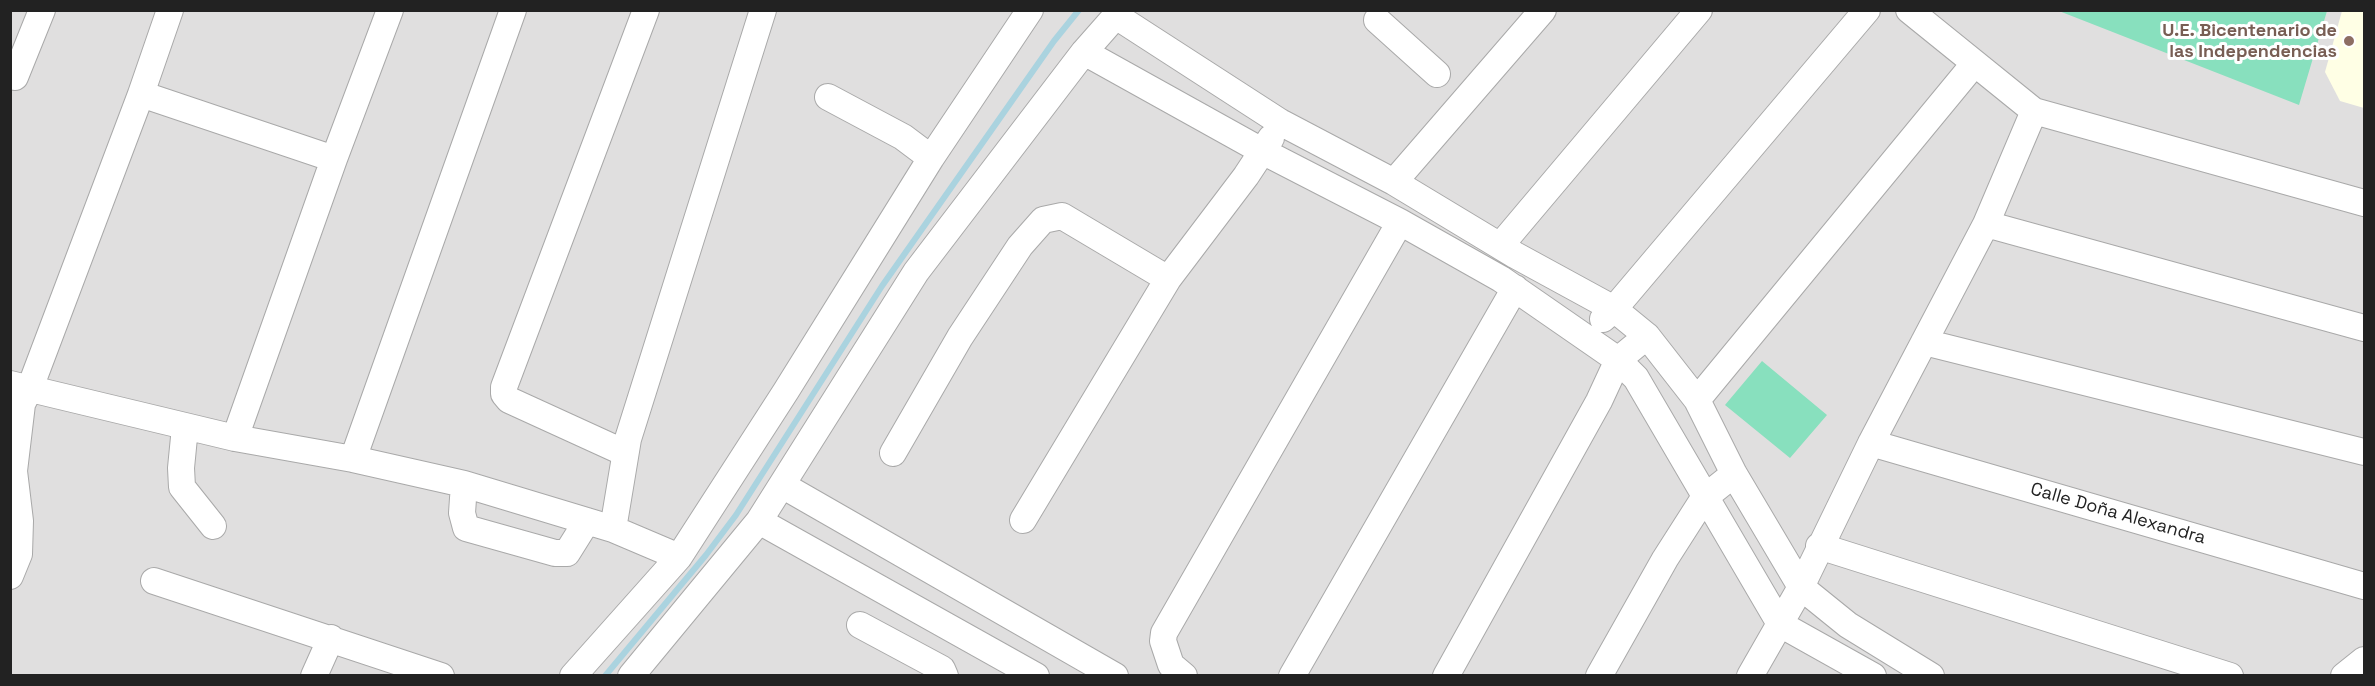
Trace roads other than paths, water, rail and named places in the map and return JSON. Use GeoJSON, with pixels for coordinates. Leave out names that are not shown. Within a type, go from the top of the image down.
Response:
{"type":"FeatureCollection","features":[{"type":"Feature","properties":{"kind":"street"},"geometry":{"type":"LineString","coordinates":[[10,576],[19,554],[20,521],[14,471],[22,404],[20,386],[141,94],[170,10]]}},
{"type":"Feature","properties":{"kind":"street"},"geometry":{"type":"LineString","coordinates":[[234,438],[390,10]]}},
{"type":"Feature","properties":{"kind":"street"},"geometry":{"type":"LineString","coordinates":[[353,459],[513,10]]}},
{"type":"Feature","properties":{"kind":"street"},"geometry":{"type":"LineString","coordinates":[[625,453],[509,400],[504,394],[504,387],[646,10]]}},
{"type":"Feature","properties":{"kind":"street"},"geometry":{"type":"LineString","coordinates":[[614,529],[628,439],[763,10]]}},
{"type":"Feature","properties":{"kind":"street"},"geometry":{"type":"LineString","coordinates":[[573,675],[679,557],[786,391],[931,158],[1030,10]]}},
{"type":"Feature","properties":{"kind":"street"},"geometry":{"type":"LineString","coordinates":[[1394,182],[1543,10]]}},
{"type":"Feature","properties":{"kind":"street"},"geometry":{"type":"LineString","coordinates":[[1292,675],[1508,284],[1507,250],[1699,10]]}},
{"type":"Feature","properties":{"kind":"street"},"geometry":{"type":"LineString","coordinates":[[1585,336],[1614,309],[1867,10]]}},
{"type":"Feature","properties":{"kind":"street"},"geometry":{"type":"LineString","coordinates":[[1909,10],[2034,111],[2364,203]]}},
{"type":"Feature","properties":{"kind":"street"},"geometry":{"type":"LineString","coordinates":[[15,77],[40,11]]}},
{"type":"Feature","properties":{"kind":"street"},"geometry":{"type":"LineString","coordinates":[[631,675],[759,521],[916,272],[1084,52],[1118,13],[1280,123],[1394,182],[1507,250],[1614,309],[1647,336],[1698,400],[1734,474],[1801,587],[1848,625],[1931,675]]}},
{"type":"Feature","properties":{"kind":"street"},"geometry":{"type":"LineString","coordinates":[[1375,14],[1437,74]]}},
{"type":"Feature","properties":{"kind":"street"},"geometry":{"type":"LineString","coordinates":[[1084,52],[1263,151],[1400,222],[1508,284],[1618,360],[1636,378],[1704,498],[1780,624],[1873,675]]}},
{"type":"Feature","properties":{"kind":"street"},"geometry":{"type":"LineString","coordinates":[[1698,400],[1974,64]]}},
{"type":"Feature","properties":{"kind":"street"},"geometry":{"type":"LineString","coordinates":[[141,94],[334,159]]}},
{"type":"Feature","properties":{"kind":"street"},"geometry":{"type":"LineString","coordinates":[[828,97],[903,136],[931,158]]}},
{"type":"Feature","properties":{"kind":"street"},"geometry":{"type":"LineString","coordinates":[[1750,675],[1801,587],[1871,443],[1986,224],[2034,111]]}},
{"type":"Feature","properties":{"kind":"street"},"geometry":{"type":"LineString","coordinates":[[1023,520],[1168,279],[1263,151],[1280,123]]}},
{"type":"Feature","properties":{"kind":"street"},"geometry":{"type":"LineString","coordinates":[[893,453],[960,337],[1020,246],[1043,220],[1062,216],[1168,279]]}},
{"type":"Feature","properties":{"kind":"street"},"geometry":{"type":"LineString","coordinates":[[1184,675],[1171,665],[1163,641],[1164,633],[1400,222]]}},
{"type":"Feature","properties":{"kind":"street"},"geometry":{"type":"LineString","coordinates":[[1986,224],[2364,328]]}},
{"type":"Feature","properties":{"kind":"street"},"geometry":{"type":"LineString","coordinates":[[1446,675],[1599,401],[1618,360],[1647,336]]}},
{"type":"Feature","properties":{"kind":"street"},"geometry":{"type":"LineString","coordinates":[[1924,342],[2364,452]]}},
{"type":"Feature","properties":{"kind":"street"},"geometry":{"type":"LineString","coordinates":[[20,386],[234,438],[353,459],[464,484],[614,529],[679,557]]}},
{"type":"Feature","properties":{"kind":"street"},"geometry":{"type":"LineString","coordinates":[[185,427],[181,468],[182,487],[213,526]]}},
{"type":"Feature","properties":{"kind":"street","name":"Calle Doña Alexandra"},"geometry":{"type":"LineString","coordinates":[[1871,443],[2364,586]]}},
{"type":"Feature","properties":{"kind":"street"},"geometry":{"type":"LineString","coordinates":[[1599,675],[1665,559],[1704,498],[1734,474]]}},
{"type":"Feature","properties":{"kind":"street"},"geometry":{"type":"LineString","coordinates":[[464,484],[462,513],[466,528],[555,553],[567,553],[587,521]]}},
{"type":"Feature","properties":{"kind":"street"},"geometry":{"type":"LineString","coordinates":[[782,485],[1115,675]]}},
{"type":"Feature","properties":{"kind":"street"},"geometry":{"type":"LineString","coordinates":[[759,521],[1009,669],[1036,675]]}},
{"type":"Feature","properties":{"kind":"street"},"geometry":{"type":"LineString","coordinates":[[1819,546],[2230,675]]}},
{"type":"Feature","properties":{"kind":"street"},"geometry":{"type":"LineString","coordinates":[[154,580],[441,675]]}},
{"type":"Feature","properties":{"kind":"street"},"geometry":{"type":"LineString","coordinates":[[860,625],[942,669],[945,675]]}},
{"type":"Feature","properties":{"kind":"street"},"geometry":{"type":"LineString","coordinates":[[315,675],[331,638]]}},
{"type":"Feature","properties":{"kind":"street"},"geometry":{"type":"LineString","coordinates":[[2344,675],[2364,660]]}},
{"type":"Feature","properties":{"kind":"waterway"},"geometry":{"type":"LineString","coordinates":[[605,676],[706,555],[736,515],[882,286],[1054,41],[1079,10]]}},
{"type":"Feature","properties":{"kind":"place","name":"U.E. Bicentenario de las Independencias"},"geometry":{"type":"Point","coordinates":[2349,41]}}]}
